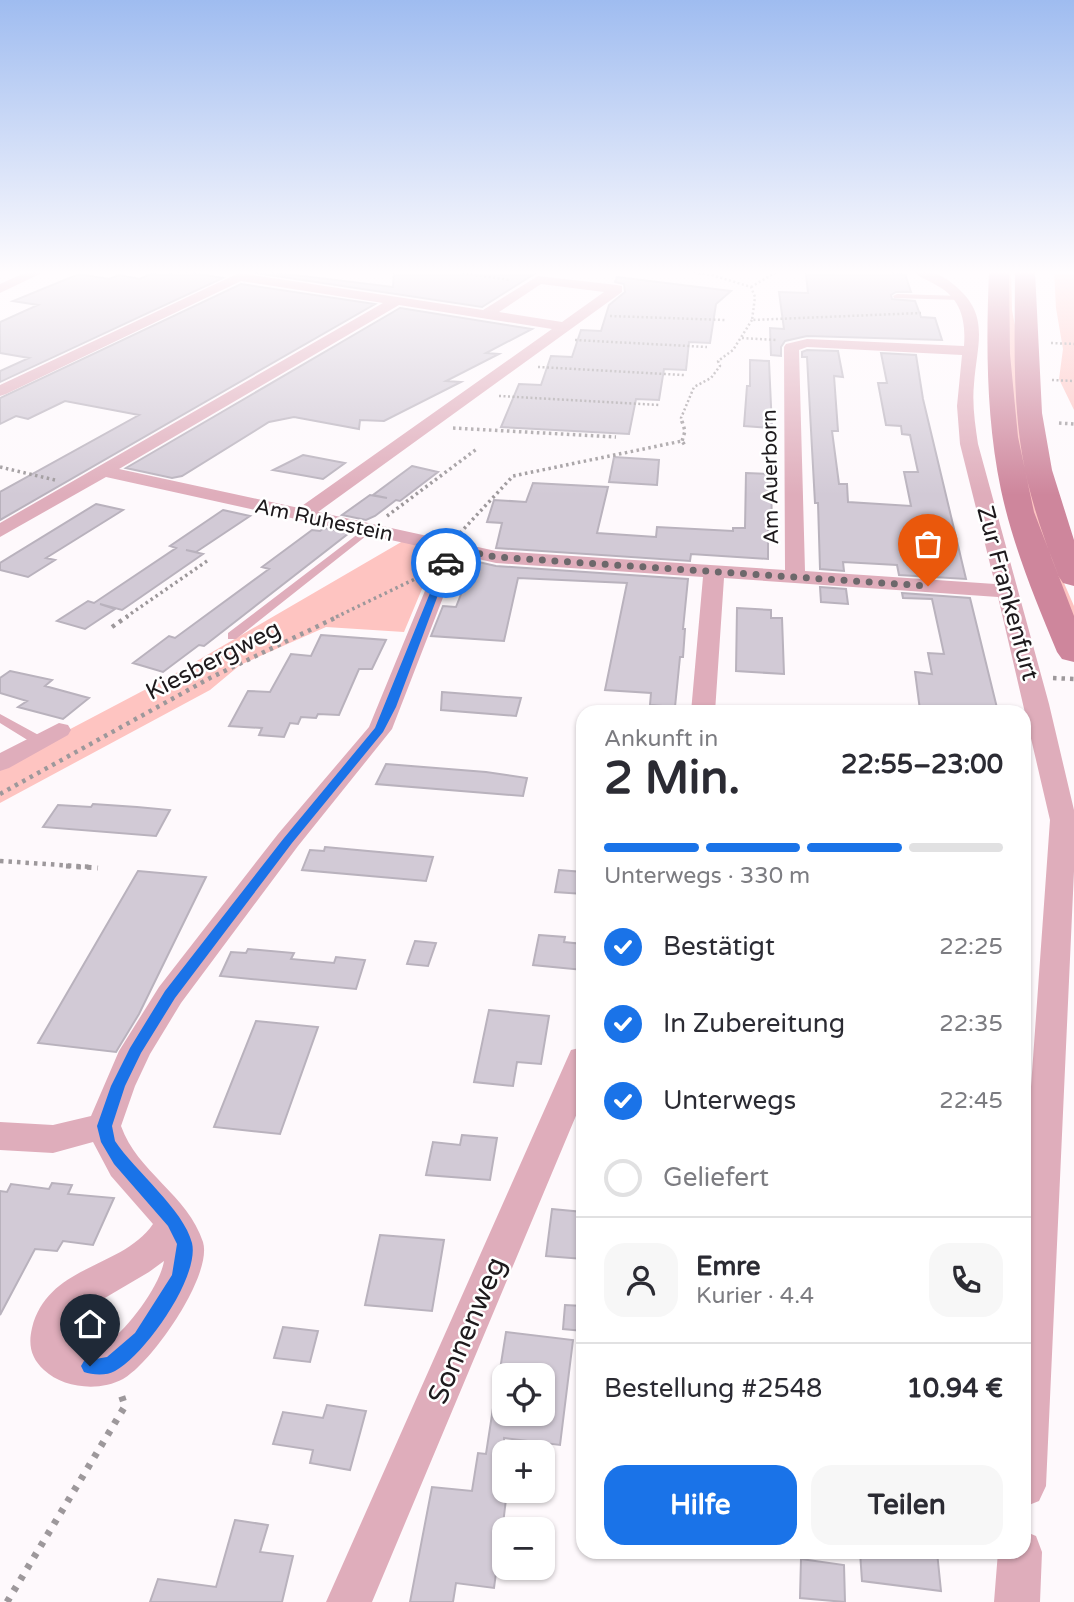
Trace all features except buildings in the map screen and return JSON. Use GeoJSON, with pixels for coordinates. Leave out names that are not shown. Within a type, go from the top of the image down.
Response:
{"type":"FeatureCollection","features":[{"type":"Feature","properties":{"kind":"main road"},"geometry":{"type":"LineString","coordinates":[[1000,346],[1000,382],[1009,461],[1032,549],[1074,652]]}},
{"type":"Feature","properties":{"kind":"main road"},"geometry":{"type":"LineString","coordinates":[[1028,346],[1032,433],[1048,505],[1074,578]]}},
{"type":"Feature","properties":{"kind":"street"},"geometry":{"type":"LineString","coordinates":[[0,391],[93,346]]}},
{"type":"Feature","properties":{"kind":"street"},"geometry":{"type":"LineString","coordinates":[[0,531],[319,346]]}},
{"type":"Feature","properties":{"kind":"street"},"geometry":{"type":"LineString","coordinates":[[302,516],[536,346]]}},
{"type":"Feature","properties":{"kind":"street","name":"Am Auerborn"},"geometry":{"type":"LineString","coordinates":[[791,346],[795,578]]}},
{"type":"Feature","properties":{"kind":"street"},"geometry":{"type":"LineString","coordinates":[[857,346],[972,351]]}},
{"type":"Feature","properties":{"kind":"street","name":"Zur Frankenfurt"},"geometry":{"type":"LineString","coordinates":[[972,346],[965,405],[969,444],[1058,790],[1063,820],[1031,1366]]}},
{"type":"Feature","properties":{"kind":"street","name":"Am Ruhestein"},"geometry":{"type":"LineString","coordinates":[[103,471],[367,530],[446,556],[496,557],[1007,591]]}},
{"type":"Feature","properties":{"kind":"street"},"geometry":{"type":"LineString","coordinates":[[174,1222],[164,1239],[136,1261],[67,1300],[52,1326],[50,1350],[69,1367],[110,1365],[141,1338],[180,1277],[185,1244],[174,1222],[120,1160],[108,1142],[104,1126],[118,1086],[135,1051],[170,995],[288,840],[380,729],[446,556]]}},
{"type":"Feature","properties":{"kind":"street"},"geometry":{"type":"LineString","coordinates":[[704,705],[714,573]]}},
{"type":"Feature","properties":{"kind":"street"},"geometry":{"type":"LineString","coordinates":[[0,763],[49,736]]}},
{"type":"Feature","properties":{"kind":"street","name":"Sonnenweg"},"geometry":{"type":"LineString","coordinates":[[349,1602],[576,1075]]}},
{"type":"Feature","properties":{"kind":"street"},"geometry":{"type":"LineString","coordinates":[[0,1136],[54,1139],[104,1126]]}},
{"type":"Feature","properties":{"kind":"street"},"geometry":{"type":"LineString","coordinates":[[1017,1602],[1020,1559]]}},
{"type":"Feature","properties":{"kind":"lane"},"geometry":{"type":"LineString","coordinates":[[232,636],[367,530]]}},
{"type":"Feature","properties":{"kind":"lane"},"geometry":{"type":"LineString","coordinates":[[0,718],[49,736]]}},
{"type":"Feature","properties":{"kind":"path"},"geometry":{"type":"LineString","coordinates":[[682,346],[707,347]]}},
{"type":"Feature","properties":{"kind":"path"},"geometry":{"type":"LineString","coordinates":[[682,441],[685,431],[681,418],[694,387],[716,374],[720,366],[718,360],[736,346]]}},
{"type":"Feature","properties":{"kind":"path"},"geometry":{"type":"LineString","coordinates":[[512,363],[544,368],[684,375]]}},
{"type":"Feature","properties":{"kind":"path"},"geometry":{"type":"LineString","coordinates":[[1052,380],[1074,381]]}},
{"type":"Feature","properties":{"kind":"path"},"geometry":{"type":"LineString","coordinates":[[471,393],[512,398],[659,405]]}},
{"type":"Feature","properties":{"kind":"path"},"geometry":{"type":"LineString","coordinates":[[1059,423],[1074,424]]}},
{"type":"Feature","properties":{"kind":"path"},"geometry":{"type":"LineString","coordinates":[[426,425],[616,437]]}},
{"type":"Feature","properties":{"kind":"path"},"geometry":{"type":"LineString","coordinates":[[682,441],[686,447]]}},
{"type":"Feature","properties":{"kind":"path"},"geometry":{"type":"LineString","coordinates":[[446,556],[513,475],[682,441]]}},
{"type":"Feature","properties":{"kind":"path"},"geometry":{"type":"LineString","coordinates":[[367,530],[424,491],[478,448]]}},
{"type":"Feature","properties":{"kind":"path"},"geometry":{"type":"LineString","coordinates":[[0,467],[79,485]]}},
{"type":"Feature","properties":{"kind":"path","name":"Kiesbergweg"},"geometry":{"type":"LineString","coordinates":[[0,794],[211,678],[446,556]]}},
{"type":"Feature","properties":{"kind":"path"},"geometry":{"type":"LineString","coordinates":[[112,628],[207,561]]}},
{"type":"Feature","properties":{"kind":"path"},"geometry":{"type":"LineString","coordinates":[[1052,678],[1074,679]]}},
{"type":"Feature","properties":{"kind":"path"},"geometry":{"type":"LineString","coordinates":[[0,861],[98,868]]}},
{"type":"Feature","properties":{"kind":"path"},"geometry":{"type":"LineString","coordinates":[[7,1602],[125,1406],[110,1365]]}},
{"type":"Feature","properties":{"kind":"shaded area"},"geometry":{"type":"Polygon","coordinates":[[[1010,346],[1019,346],[1064,583],[1074,606],[1074,623],[1039,538],[1012,417],[1010,346]]]}},
{"type":"Feature","properties":{"kind":"shaded area"},"geometry":{"type":"Polygon","coordinates":[[[1062,346],[1074,346],[1074,410],[1059,379],[1062,346]]]}},
{"type":"Feature","properties":{"kind":"shaded area"},"geometry":{"type":"Polygon","coordinates":[[[403,541],[434,549],[427,577],[404,632],[326,627],[240,665],[210,690],[0,803],[0,766],[171,676],[403,541]]]}},
{"type":"Feature","properties":{"kind":"way so far"},"geometry":{"type":"LineString","coordinates":[[446,563],[446,547],[496,557],[928,586]]}},
{"type":"Feature","properties":{"kind":"route"},"geometry":{"type":"LineString","coordinates":[[90,1366],[110,1365],[141,1338],[180,1277],[185,1244],[174,1222],[120,1160],[108,1142],[104,1126],[118,1086],[135,1051],[170,995],[288,840],[380,729],[446,563]]}}]}
